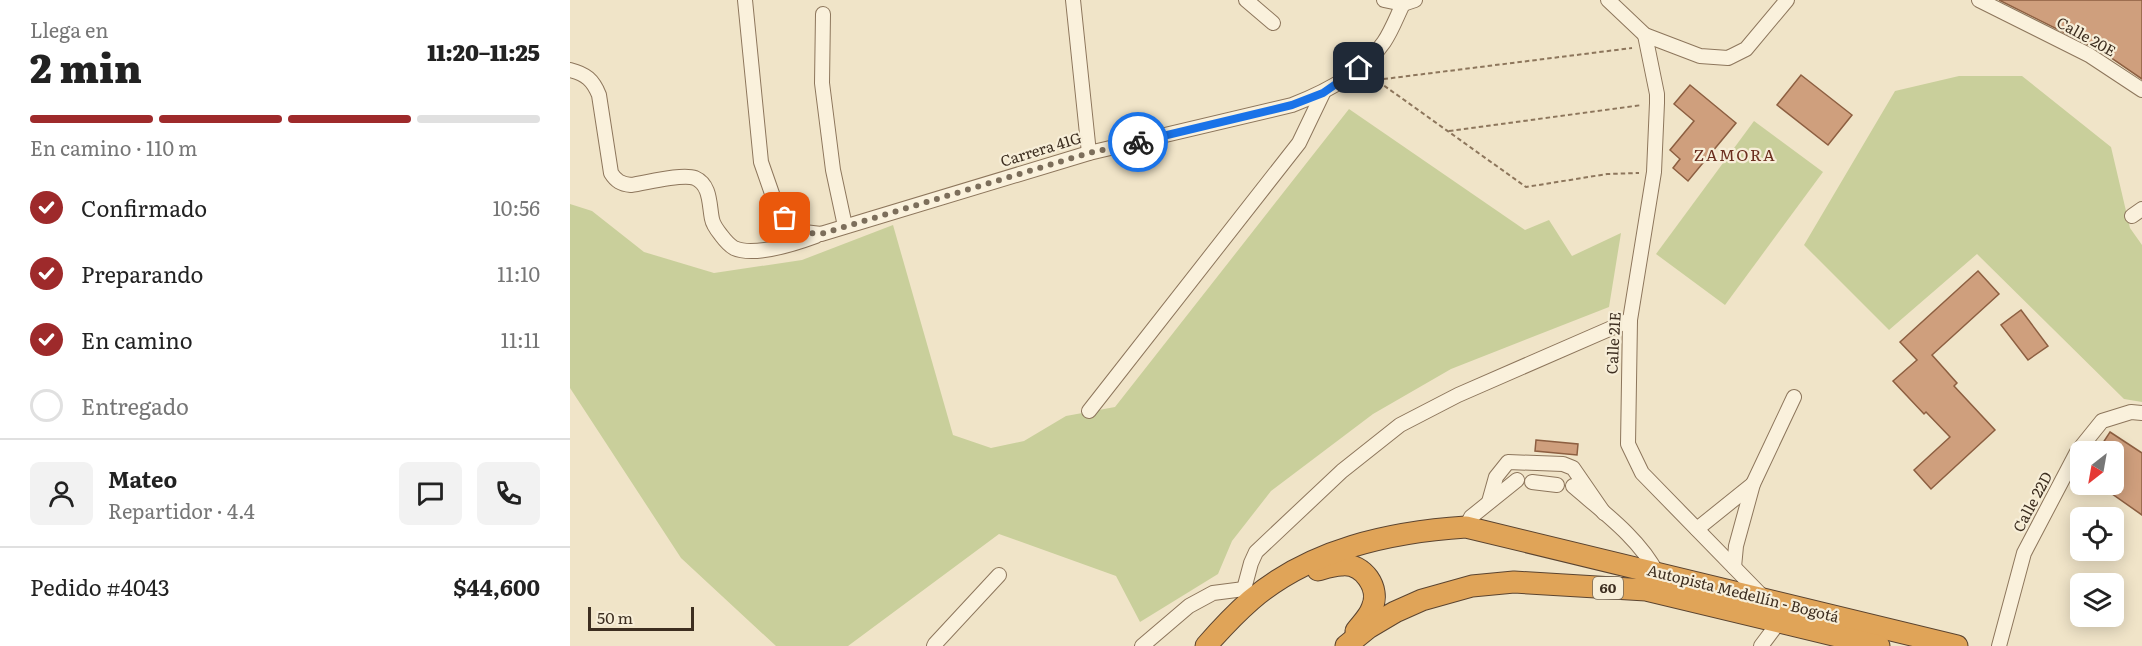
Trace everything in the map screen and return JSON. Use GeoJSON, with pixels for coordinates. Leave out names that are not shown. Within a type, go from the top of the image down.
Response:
{"type":"FeatureCollection","features":[{"type":"Feature","properties":{"kind":"highway","name":"Autopista Medellín - Bogotá"},"geometry":{"type":"LineString","coordinates":[[1206,646],[1248,594],[1332,554],[1388,536],[1466,527],[1957,646]]}},
{"type":"Feature","properties":{"kind":"highway"},"geometry":{"type":"LineString","coordinates":[[1278,580],[1342,565],[1353,566],[1363,572],[1369,579],[1374,593],[1372,609],[1345,646]]}},
{"type":"Feature","properties":{"kind":"highway","name":"Autopista Medellín - Bogotá"},"geometry":{"type":"LineString","coordinates":[[1345,646],[1368,628],[1422,600],[1445,592],[1494,583],[1514,582],[1646,590],[1880,646]]}},
{"type":"Feature","properties":{"kind":"street"},"geometry":{"type":"LineString","coordinates":[[745,0],[760,162],[777,208],[792,227],[804,232],[821,234]]}},
{"type":"Feature","properties":{"kind":"street"},"geometry":{"type":"LineString","coordinates":[[1073,0],[1089,153]]}},
{"type":"Feature","properties":{"kind":"street"},"geometry":{"type":"LineString","coordinates":[[1246,0],[1273,23]]}},
{"type":"Feature","properties":{"kind":"street"},"geometry":{"type":"LineString","coordinates":[[1384,0],[1409,2]]}},
{"type":"Feature","properties":{"kind":"street"},"geometry":{"type":"LineString","coordinates":[[1608,0],[1646,41],[1700,56],[1728,58],[1746,49],[1786,0]]}},
{"type":"Feature","properties":{"kind":"street","name":"Calle 20E"},"geometry":{"type":"LineString","coordinates":[[1979,0],[2089,55],[2142,90]]}},
{"type":"Feature","properties":{"kind":"street","name":"Carrera 41G"},"geometry":{"type":"LineString","coordinates":[[570,70],[584,74],[594,84],[599,95],[611,173],[615,179],[621,184],[631,185],[686,176],[696,178],[709,194],[712,222],[725,240],[735,248],[759,250],[793,244],[844,226],[1089,153],[1292,105],[1323,93],[1359,68],[1383,42],[1409,2]]}},
{"type":"Feature","properties":{"kind":"street"},"geometry":{"type":"LineString","coordinates":[[823,14],[822,83],[833,170],[844,226]]}},
{"type":"Feature","properties":{"kind":"street","name":"Calle 21E"},"geometry":{"type":"LineString","coordinates":[[1646,41],[1657,94],[1654,172],[1630,320],[1628,444],[1642,473],[1767,600]]}},
{"type":"Feature","properties":{"kind":"street"},"geometry":{"type":"LineString","coordinates":[[1089,411],[1299,143],[1323,93]]}},
{"type":"Feature","properties":{"kind":"street"},"geometry":{"type":"LineString","coordinates":[[1142,646],[1189,606],[1213,593],[1248,594],[1251,563],[1256,552],[1342,471],[1400,425],[1458,395],[1630,320]]}},
{"type":"Feature","properties":{"kind":"street"},"geometry":{"type":"LineString","coordinates":[[1734,567],[1736,546],[1753,484],[1794,397]]}},
{"type":"Feature","properties":{"kind":"street","name":"Calle 22D"},"geometry":{"type":"LineString","coordinates":[[1999,646],[2024,553],[2077,452],[2102,421],[2131,412],[2142,413]]}},
{"type":"Feature","properties":{"kind":"street"},"geometry":{"type":"LineString","coordinates":[[1489,502],[1496,477],[1508,462],[1563,464],[1573,468],[1604,513]]}},
{"type":"Feature","properties":{"kind":"street"},"geometry":{"type":"LineString","coordinates":[[1466,527],[1472,517],[1517,480]]}},
{"type":"Feature","properties":{"kind":"street"},"geometry":{"type":"LineString","coordinates":[[1532,482],[1557,485]]}},
{"type":"Feature","properties":{"kind":"street"},"geometry":{"type":"LineString","coordinates":[[1696,529],[1753,484]]}},
{"type":"Feature","properties":{"kind":"street"},"geometry":{"type":"LineString","coordinates":[[1573,486],[1648,557],[1657,573]]}},
{"type":"Feature","properties":{"kind":"street"},"geometry":{"type":"LineString","coordinates":[[934,646],[999,575]]}},
{"type":"Feature","properties":{"kind":"street"},"geometry":{"type":"LineString","coordinates":[[1761,646],[1779,622]]}},
{"type":"Feature","properties":{"kind":"path"},"geometry":{"type":"LineString","coordinates":[[1376,80],[1646,41]]}},
{"type":"Feature","properties":{"kind":"path"},"geometry":{"type":"LineString","coordinates":[[1359,68],[1526,187],[1606,174],[1654,172]]}},
{"type":"Feature","properties":{"kind":"path"},"geometry":{"type":"LineString","coordinates":[[1448,131],[1657,104]]}},
{"type":"Feature","properties":{"kind":"green space"},"geometry":{"type":"Polygon","coordinates":[[[1959,76],[2022,76],[2111,147],[2130,228],[2142,245],[2142,402],[2124,399],[1977,254],[1889,330],[1804,245],[1895,91],[1959,76]]]}},
{"type":"Feature","properties":{"kind":"green space"},"geometry":{"type":"Polygon","coordinates":[[[1349,109],[1525,230],[1549,220],[1572,256],[1621,233],[1609,307],[1451,369],[1373,414],[1271,491],[1232,541],[1218,574],[1140,622],[1116,576],[999,534],[848,646],[776,646],[681,558],[570,388],[570,204],[592,211],[644,252],[714,273],[802,260],[893,225],[953,435],[991,448],[1024,441],[1066,416],[1115,407],[1349,109]]]}},
{"type":"Feature","properties":{"kind":"green space"},"geometry":{"type":"Polygon","coordinates":[[[1754,121],[1823,172],[1725,305],[1656,254],[1754,121]]]}},
{"type":"Feature","properties":{"kind":"building"},"geometry":{"type":"Polygon","coordinates":[[[1999,0],[2142,0],[2142,79],[2101,51],[1999,0]]]}},
{"type":"Feature","properties":{"kind":"building"},"geometry":{"type":"Polygon","coordinates":[[[1801,75],[1852,115],[1828,145],[1777,105],[1801,75]]]}},
{"type":"Feature","properties":{"kind":"building"},"geometry":{"type":"Polygon","coordinates":[[[1690,85],[1736,123],[1688,181],[1673,168],[1680,159],[1670,150],[1694,121],[1674,104],[1690,85]]]}},
{"type":"Feature","properties":{"kind":"building"},"geometry":{"type":"Polygon","coordinates":[[[1978,271],[1999,294],[1932,355],[1957,383],[1954,386],[1995,430],[1931,489],[1914,470],[1950,437],[1926,412],[1924,414],[1893,381],[1917,360],[1900,342],[1978,271]]]}},
{"type":"Feature","properties":{"kind":"building"},"geometry":{"type":"Polygon","coordinates":[[[2021,310],[2048,346],[2028,360],[2001,325],[2021,310]]]}},
{"type":"Feature","properties":{"kind":"building"},"geometry":{"type":"Polygon","coordinates":[[[2110,432],[2124,441],[2104,441],[2110,432]]]}},
{"type":"Feature","properties":{"kind":"building"},"geometry":{"type":"Polygon","coordinates":[[[1536,440],[1578,444],[1577,455],[1535,451],[1536,440]]]}},
{"type":"Feature","properties":{"kind":"building"},"geometry":{"type":"Polygon","coordinates":[[[2124,441],[2142,453],[2142,515],[2114,495],[2124,495],[2124,441]]]}},
{"type":"Feature","properties":{"kind":"way so far"},"geometry":{"type":"LineString","coordinates":[[785,218],[792,227],[804,232],[821,234],[1089,153],[1138,142]]}},
{"type":"Feature","properties":{"kind":"district","name":"ZAMORA"},"geometry":{"type":"Point","coordinates":[1735,155]}},
{"type":"Feature","properties":{"kind":"route"},"geometry":{"type":"LineString","coordinates":[[1138,142],[1292,105],[1323,93],[1359,68]]}}]}
